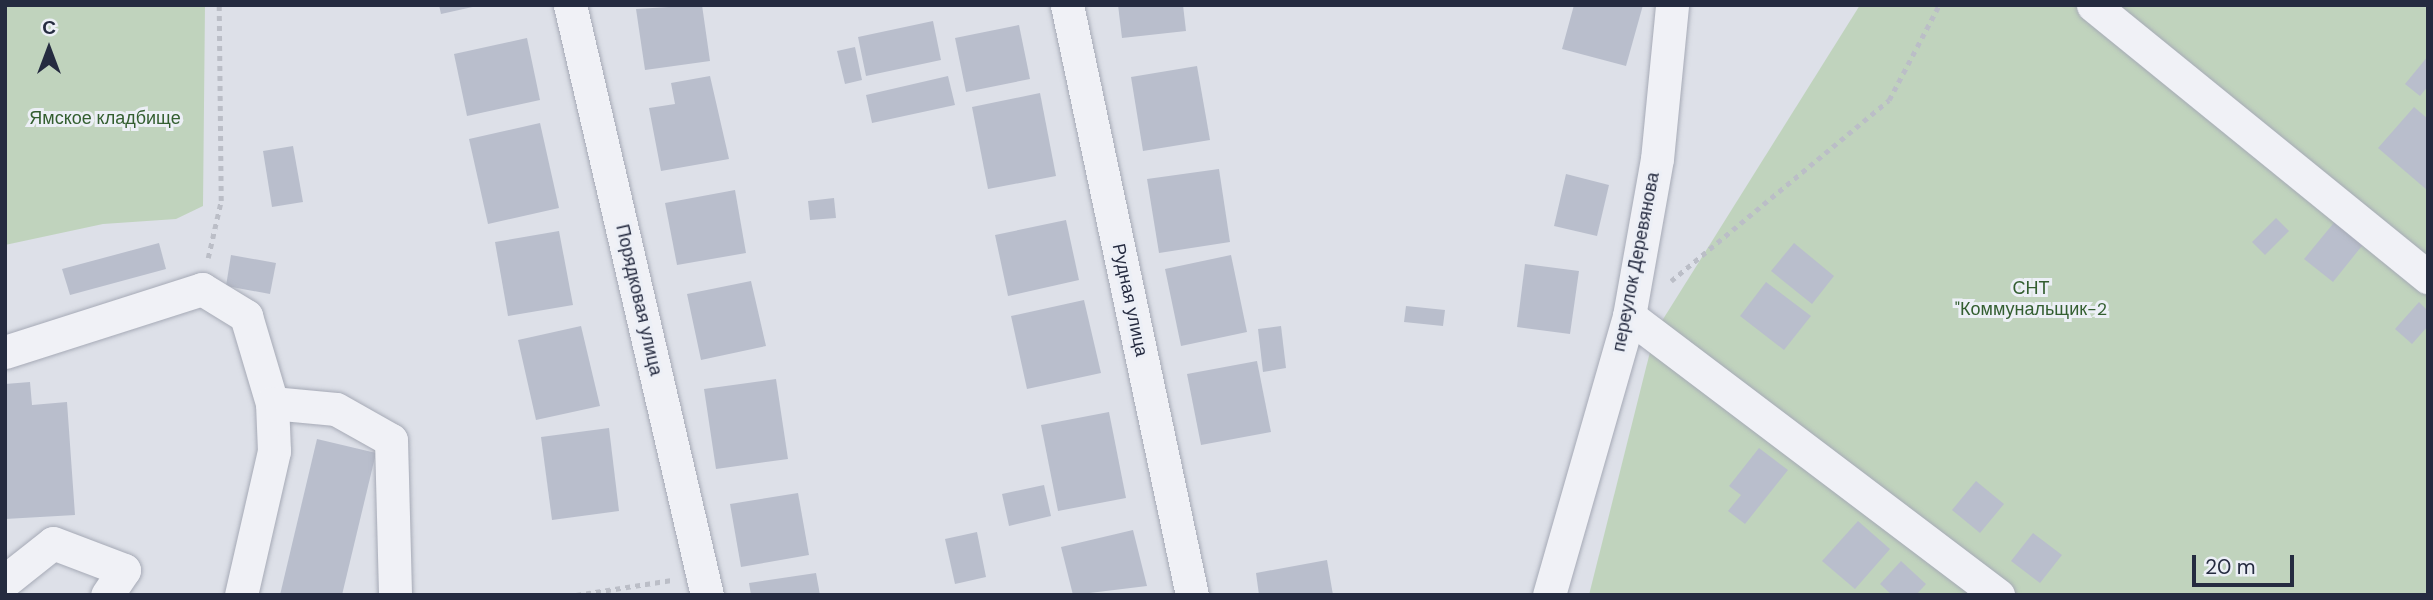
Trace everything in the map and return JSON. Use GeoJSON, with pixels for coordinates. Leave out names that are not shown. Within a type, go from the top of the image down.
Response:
{"type":"FeatureCollection","features":[{"type":"Feature","properties":{"kind":"street","name":"Порядковая улица"},"geometry":{"type":"LineString","coordinates":[[570,5],[705,585]]}},
{"type":"Feature","properties":{"kind":"street","name":"Рудная улица"},"geometry":{"type":"LineString","coordinates":[[1067,5],[1192,595]]}},
{"type":"Feature","properties":{"kind":"street","name":"переулок Деревянова"},"geometry":{"type":"LineString","coordinates":[[1549,595],[1629,316],[1657,159],[1672,5]]}},
{"type":"Feature","properties":{"kind":"street"},"geometry":{"type":"LineString","coordinates":[[2093,5],[2428,277]]}},
{"type":"Feature","properties":{"kind":"street"},"geometry":{"type":"LineString","coordinates":[[5,352],[202,289],[246,316],[272,403],[274,451],[241,595]]}},
{"type":"Feature","properties":{"kind":"street"},"geometry":{"type":"LineString","coordinates":[[1629,316],[1998,595]]}},
{"type":"Feature","properties":{"kind":"street"},"geometry":{"type":"LineString","coordinates":[[272,403],[336,409],[391,440],[396,595]]}},
{"type":"Feature","properties":{"kind":"street"},"geometry":{"type":"LineString","coordinates":[[5,581],[53,543],[124,570],[107,595]]}},
{"type":"Feature","properties":{"kind":"path"},"geometry":{"type":"LineString","coordinates":[[202,289],[221,201],[219,5]]}},
{"type":"Feature","properties":{"kind":"path"},"geometry":{"type":"LineString","coordinates":[[1629,316],[1889,100],[1939,5]]}},
{"type":"Feature","properties":{"kind":"path"},"geometry":{"type":"LineString","coordinates":[[576,595],[705,585]]}},
{"type":"Feature","properties":{"kind":"green space","name":"Ямское кладбище"},"geometry":{"type":"Polygon","coordinates":[[[5,5],[205,5],[203,206],[176,219],[103,224],[5,245],[5,5]]]}},
{"type":"Feature","properties":{"kind":"green space","name":"СНТ \"Коммунальщик-2"},"geometry":{"type":"Polygon","coordinates":[[[1860,5],[2428,5],[2428,595],[1589,595],[1655,332],[1860,5]]]}},
{"type":"Feature","properties":{"kind":"building"},"geometry":{"type":"Polygon","coordinates":[[[439,5],[477,5],[477,6],[441,14],[439,5]]]}},
{"type":"Feature","properties":{"kind":"building"},"geometry":{"type":"Polygon","coordinates":[[[702,5],[710,61],[645,70],[636,9],[702,5]]]}},
{"type":"Feature","properties":{"kind":"building"},"geometry":{"type":"Polygon","coordinates":[[[1118,5],[1183,5],[1186,31],[1122,38],[1118,5]]]}},
{"type":"Feature","properties":{"kind":"building"},"geometry":{"type":"Polygon","coordinates":[[[1574,5],[1643,5],[1626,66],[1562,49],[1574,5]]]}},
{"type":"Feature","properties":{"kind":"building"},"geometry":{"type":"Polygon","coordinates":[[[933,21],[941,60],[866,76],[858,37],[933,21]]]}},
{"type":"Feature","properties":{"kind":"building"},"geometry":{"type":"Polygon","coordinates":[[[1019,25],[1030,79],[966,92],[955,38],[1019,25]]]}},
{"type":"Feature","properties":{"kind":"building"},"geometry":{"type":"Polygon","coordinates":[[[527,38],[540,100],[467,116],[454,54],[527,38]]]}},
{"type":"Feature","properties":{"kind":"building"},"geometry":{"type":"Polygon","coordinates":[[[855,47],[862,80],[845,84],[837,51],[855,47]]]}},
{"type":"Feature","properties":{"kind":"building"},"geometry":{"type":"Polygon","coordinates":[[[2428,56],[2428,86],[2420,96],[2405,84],[2428,56]]]}},
{"type":"Feature","properties":{"kind":"building"},"geometry":{"type":"Polygon","coordinates":[[[1197,66],[1210,140],[1143,151],[1131,77],[1197,66]]]}},
{"type":"Feature","properties":{"kind":"building"},"geometry":{"type":"Polygon","coordinates":[[[710,76],[729,159],[661,171],[649,108],[675,104],[671,83],[710,76]]]}},
{"type":"Feature","properties":{"kind":"building"},"geometry":{"type":"Polygon","coordinates":[[[948,76],[955,105],[872,123],[866,95],[948,76]]]}},
{"type":"Feature","properties":{"kind":"building"},"geometry":{"type":"Polygon","coordinates":[[[1040,93],[1056,176],[988,189],[972,107],[1040,93]]]}},
{"type":"Feature","properties":{"kind":"building"},"geometry":{"type":"Polygon","coordinates":[[[2414,107],[2428,119],[2427,190],[2378,148],[2414,107]]]}},
{"type":"Feature","properties":{"kind":"building"},"geometry":{"type":"Polygon","coordinates":[[[540,123],[559,208],[488,224],[469,139],[540,123]]]}},
{"type":"Feature","properties":{"kind":"building"},"geometry":{"type":"Polygon","coordinates":[[[293,146],[303,202],[272,207],[263,151],[293,146]]]}},
{"type":"Feature","properties":{"kind":"building"},"geometry":{"type":"Polygon","coordinates":[[[1219,169],[1230,242],[1159,253],[1147,179],[1219,169]]]}},
{"type":"Feature","properties":{"kind":"building"},"geometry":{"type":"Polygon","coordinates":[[[1566,174],[1609,185],[1597,236],[1554,226],[1566,174]]]}},
{"type":"Feature","properties":{"kind":"building"},"geometry":{"type":"Polygon","coordinates":[[[735,190],[746,253],[677,265],[665,203],[735,190]]]}},
{"type":"Feature","properties":{"kind":"building"},"geometry":{"type":"Polygon","coordinates":[[[834,198],[836,218],[810,220],[808,201],[834,198]]]}},
{"type":"Feature","properties":{"kind":"building"},"geometry":{"type":"Polygon","coordinates":[[[2276,218],[2289,231],[2265,255],[2252,242],[2276,218]]]}},
{"type":"Feature","properties":{"kind":"building"},"geometry":{"type":"Polygon","coordinates":[[[2337,219],[2365,242],[2333,282],[2304,259],[2337,219]]]}},
{"type":"Feature","properties":{"kind":"building"},"geometry":{"type":"Polygon","coordinates":[[[1066,220],[1079,280],[1008,296],[995,235],[1066,220]]]}},
{"type":"Feature","properties":{"kind":"building"},"geometry":{"type":"Polygon","coordinates":[[[559,231],[573,305],[508,316],[495,242],[559,231]]]}},
{"type":"Feature","properties":{"kind":"building"},"geometry":{"type":"Polygon","coordinates":[[[159,243],[166,269],[70,295],[62,269],[159,243]]]}},
{"type":"Feature","properties":{"kind":"building"},"geometry":{"type":"Polygon","coordinates":[[[1794,243],[1834,276],[1812,304],[1771,271],[1794,243]]]}},
{"type":"Feature","properties":{"kind":"building"},"geometry":{"type":"Polygon","coordinates":[[[231,255],[276,263],[270,294],[226,286],[231,255]]]}},
{"type":"Feature","properties":{"kind":"building"},"geometry":{"type":"Polygon","coordinates":[[[1231,255],[1247,332],[1181,346],[1165,269],[1231,255]]]}},
{"type":"Feature","properties":{"kind":"building"},"geometry":{"type":"Polygon","coordinates":[[[1525,264],[1579,271],[1570,334],[1517,327],[1525,264]]]}},
{"type":"Feature","properties":{"kind":"building"},"geometry":{"type":"Polygon","coordinates":[[[751,281],[766,346],[701,360],[687,294],[751,281]]]}},
{"type":"Feature","properties":{"kind":"building"},"geometry":{"type":"Polygon","coordinates":[[[1766,282],[1811,316],[1784,350],[1740,316],[1766,282]]]}},
{"type":"Feature","properties":{"kind":"building"},"geometry":{"type":"Polygon","coordinates":[[[1084,300],[1101,373],[1027,389],[1011,316],[1084,300]]]}},
{"type":"Feature","properties":{"kind":"building"},"geometry":{"type":"Polygon","coordinates":[[[2419,302],[2428,311],[2428,326],[2412,344],[2395,329],[2419,302]]]}},
{"type":"Feature","properties":{"kind":"building"},"geometry":{"type":"Polygon","coordinates":[[[1406,306],[1445,310],[1443,326],[1404,322],[1406,306]]]}},
{"type":"Feature","properties":{"kind":"building"},"geometry":{"type":"Polygon","coordinates":[[[581,326],[600,406],[536,420],[518,340],[581,326]]]}},
{"type":"Feature","properties":{"kind":"building"},"geometry":{"type":"Polygon","coordinates":[[[1281,326],[1286,368],[1263,372],[1258,329],[1281,326]]]}},
{"type":"Feature","properties":{"kind":"building"},"geometry":{"type":"Polygon","coordinates":[[[1257,361],[1271,432],[1201,445],[1187,374],[1257,361]]]}},
{"type":"Feature","properties":{"kind":"building"},"geometry":{"type":"Polygon","coordinates":[[[776,379],[788,459],[716,469],[704,389],[776,379]]]}},
{"type":"Feature","properties":{"kind":"building"},"geometry":{"type":"Polygon","coordinates":[[[30,382],[32,405],[67,402],[75,515],[5,519],[5,384],[30,382]]]}},
{"type":"Feature","properties":{"kind":"building"},"geometry":{"type":"Polygon","coordinates":[[[1109,412],[1126,498],[1058,511],[1041,425],[1109,412]]]}},
{"type":"Feature","properties":{"kind":"building"},"geometry":{"type":"Polygon","coordinates":[[[609,428],[619,511],[552,520],[541,437],[609,428]]]}},
{"type":"Feature","properties":{"kind":"building"},"geometry":{"type":"Polygon","coordinates":[[[317,439],[376,453],[342,595],[280,595],[317,439]]]}},
{"type":"Feature","properties":{"kind":"building"},"geometry":{"type":"Polygon","coordinates":[[[1759,448],[1788,470],[1745,524],[1728,511],[1741,495],[1729,486],[1759,448]]]}},
{"type":"Feature","properties":{"kind":"building"},"geometry":{"type":"Polygon","coordinates":[[[1976,481],[2004,504],[1980,533],[1952,510],[1976,481]]]}},
{"type":"Feature","properties":{"kind":"building"},"geometry":{"type":"Polygon","coordinates":[[[1044,485],[1051,516],[1009,526],[1002,494],[1044,485]]]}},
{"type":"Feature","properties":{"kind":"building"},"geometry":{"type":"Polygon","coordinates":[[[798,493],[809,555],[741,567],[730,504],[798,493]]]}},
{"type":"Feature","properties":{"kind":"building"},"geometry":{"type":"Polygon","coordinates":[[[1858,521],[1890,549],[1855,589],[1822,561],[1858,521]]]}},
{"type":"Feature","properties":{"kind":"building"},"geometry":{"type":"Polygon","coordinates":[[[1133,530],[1147,586],[1073,595],[1061,547],[1133,530]]]}},
{"type":"Feature","properties":{"kind":"building"},"geometry":{"type":"Polygon","coordinates":[[[977,532],[986,577],[955,584],[945,539],[977,532]]]}},
{"type":"Feature","properties":{"kind":"building"},"geometry":{"type":"Polygon","coordinates":[[[2033,533],[2062,555],[2040,583],[2011,561],[2033,533]]]}},
{"type":"Feature","properties":{"kind":"building"},"geometry":{"type":"Polygon","coordinates":[[[1327,560],[1333,595],[1259,595],[1256,573],[1327,560]]]}},
{"type":"Feature","properties":{"kind":"building"},"geometry":{"type":"Polygon","coordinates":[[[1901,561],[1926,584],[1916,595],[1892,595],[1880,584],[1901,561]]]}},
{"type":"Feature","properties":{"kind":"building"},"geometry":{"type":"Polygon","coordinates":[[[816,573],[820,595],[751,595],[749,583],[816,573]]]}}]}
